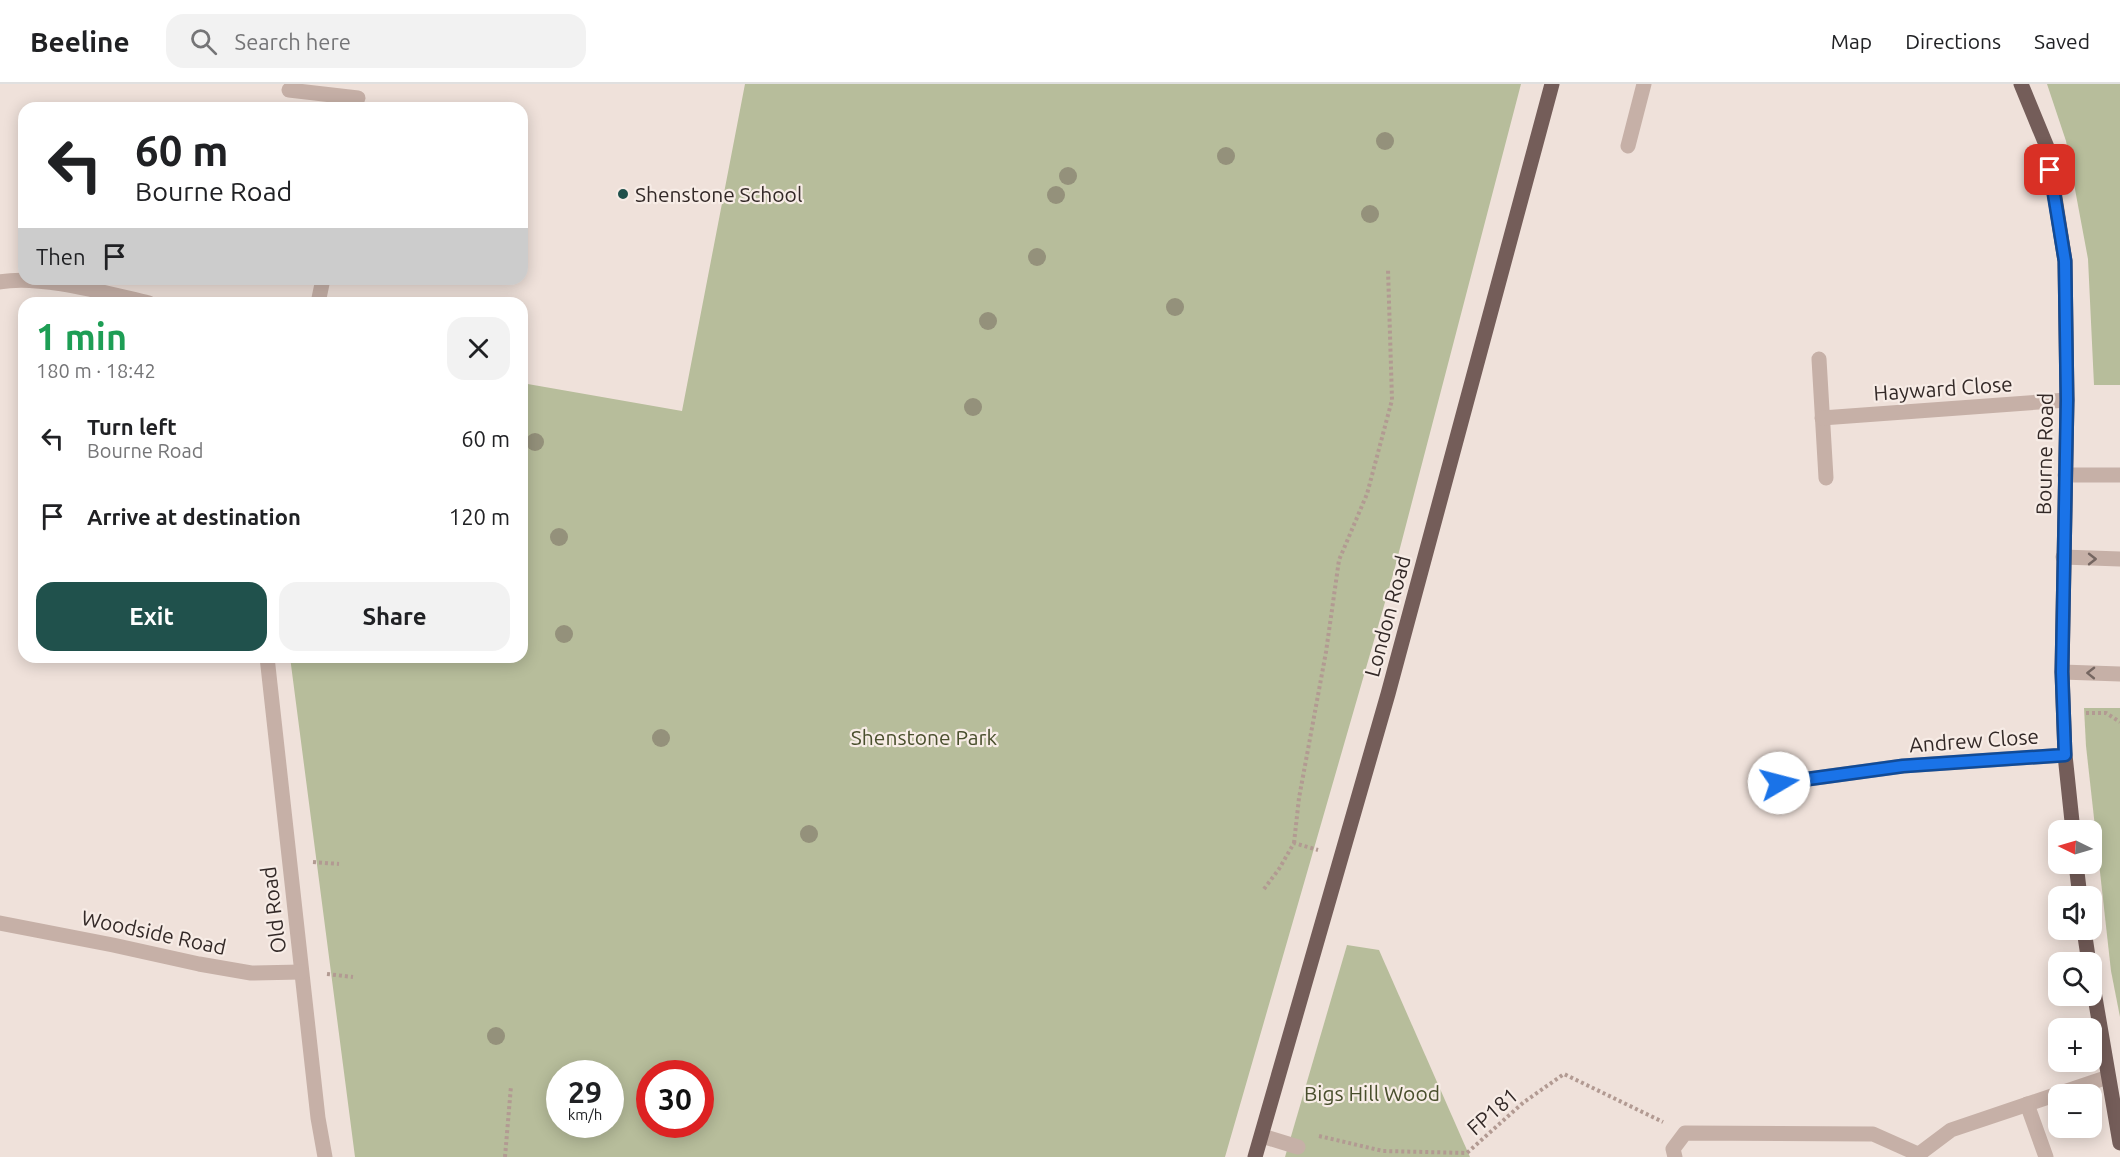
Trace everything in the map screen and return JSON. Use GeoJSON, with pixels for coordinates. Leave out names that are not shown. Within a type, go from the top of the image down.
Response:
{"type":"FeatureCollection","features":[{"type":"Feature","properties":{"kind":"main road","name":"London Road"},"geometry":{"type":"LineString","coordinates":[[1255,1157],[1397,660],[1552,84]]}},
{"type":"Feature","properties":{"kind":"main road","name":"Bourne Road"},"geometry":{"type":"LineString","coordinates":[[2021,84],[2046,147],[2065,261],[2067,400],[2062,672],[2065,755],[2072,820]]}},
{"type":"Feature","properties":{"kind":"main road"},"geometry":{"type":"LineString","coordinates":[[2096,1006],[2120,1143]]}},
{"type":"Feature","properties":{"kind":"street"},"geometry":{"type":"LineString","coordinates":[[1628,146],[1644,84]]}},
{"type":"Feature","properties":{"kind":"street"},"geometry":{"type":"LineString","coordinates":[[289,90],[358,97]]}},
{"type":"Feature","properties":{"kind":"street"},"geometry":{"type":"LineString","coordinates":[[0,282],[18,279]]}},
{"type":"Feature","properties":{"kind":"street"},"geometry":{"type":"LineString","coordinates":[[57,285],[110,297]]}},
{"type":"Feature","properties":{"kind":"street"},"geometry":{"type":"LineString","coordinates":[[1819,359],[1826,478]]}},
{"type":"Feature","properties":{"kind":"street","name":"Hayward Close"},"geometry":{"type":"LineString","coordinates":[[1822,418],[2067,400]]}},
{"type":"Feature","properties":{"kind":"street"},"geometry":{"type":"LineString","coordinates":[[2065,475],[2120,475]]}},
{"type":"Feature","properties":{"kind":"street"},"geometry":{"type":"LineString","coordinates":[[2063,557],[2120,559]]}},
{"type":"Feature","properties":{"kind":"street","name":"Old Road"},"geometry":{"type":"LineString","coordinates":[[268,663],[318,1119],[325,1157]]}},
{"type":"Feature","properties":{"kind":"street"},"geometry":{"type":"LineString","coordinates":[[2062,672],[2120,674]]}},
{"type":"Feature","properties":{"kind":"street","name":"Andrew Close"},"geometry":{"type":"LineString","coordinates":[[1779,783],[1903,766],[2065,755]]}},
{"type":"Feature","properties":{"kind":"street","name":"Woodside Road"},"geometry":{"type":"LineString","coordinates":[[0,923],[251,973],[301,972]]}},
{"type":"Feature","properties":{"kind":"street"},"geometry":{"type":"LineString","coordinates":[[1675,1157],[1673,1149],[1685,1133],[1873,1134],[1917,1156],[1950,1130],[2108,1077]]}},
{"type":"Feature","properties":{"kind":"street"},"geometry":{"type":"LineString","coordinates":[[2027,1104],[2046,1157]]}},
{"type":"Feature","properties":{"kind":"street"},"geometry":{"type":"LineString","coordinates":[[1262,1136],[1298,1147]]}},
{"type":"Feature","properties":{"kind":"path"},"geometry":{"type":"LineString","coordinates":[[1264,889],[1280,869],[1294,843],[1299,798],[1326,652],[1339,560],[1367,494],[1392,400],[1388,269]]}},
{"type":"Feature","properties":{"kind":"path"},"geometry":{"type":"LineString","coordinates":[[2082,714],[2106,713],[2120,722]]}},
{"type":"Feature","properties":{"kind":"path"},"geometry":{"type":"LineString","coordinates":[[1294,843],[1342,856]]}},
{"type":"Feature","properties":{"kind":"path","name":"FP181"},"geometry":{"type":"LineString","coordinates":[[1313,1134],[1383,1151],[1467,1153],[1524,1102],[1564,1074],[1685,1133]]}},
{"type":"Feature","properties":{"kind":"path"},"geometry":{"type":"LineString","coordinates":[[505,1157],[511,1086]]}},
{"type":"Feature","properties":{"kind":"green space","name":"Shenstone Park"},"geometry":{"type":"Polygon","coordinates":[[[745,84],[1521,84],[1394,571],[1225,1157],[355,1157],[291,663],[528,663],[528,384],[682,411],[745,84]]]}},
{"type":"Feature","properties":{"kind":"green space"},"geometry":{"type":"Polygon","coordinates":[[[2047,84],[2120,84],[2120,385],[2094,385],[2088,259],[2066,141],[2047,84]]]}},
{"type":"Feature","properties":{"kind":"green space"},"geometry":{"type":"Polygon","coordinates":[[[2084,708],[2120,708],[2120,1017],[2111,971],[2100,874],[2102,820],[2094,820],[2084,708]]]}},
{"type":"Feature","properties":{"kind":"green space","name":"Bigs Hill Wood"},"geometry":{"type":"Polygon","coordinates":[[[1347,945],[1379,950],[1470,1157],[1285,1157],[1347,945]]]}},
{"type":"Feature","properties":{"kind":"place","name":"Shenstone School"},"geometry":{"type":"Point","coordinates":[623,194]}},
{"type":"Feature","properties":{"kind":"route"},"geometry":{"type":"LineString","coordinates":[[1779,783],[1903,766],[2065,755],[2062,672],[2067,400],[2065,261],[2050,170]]}}]}
